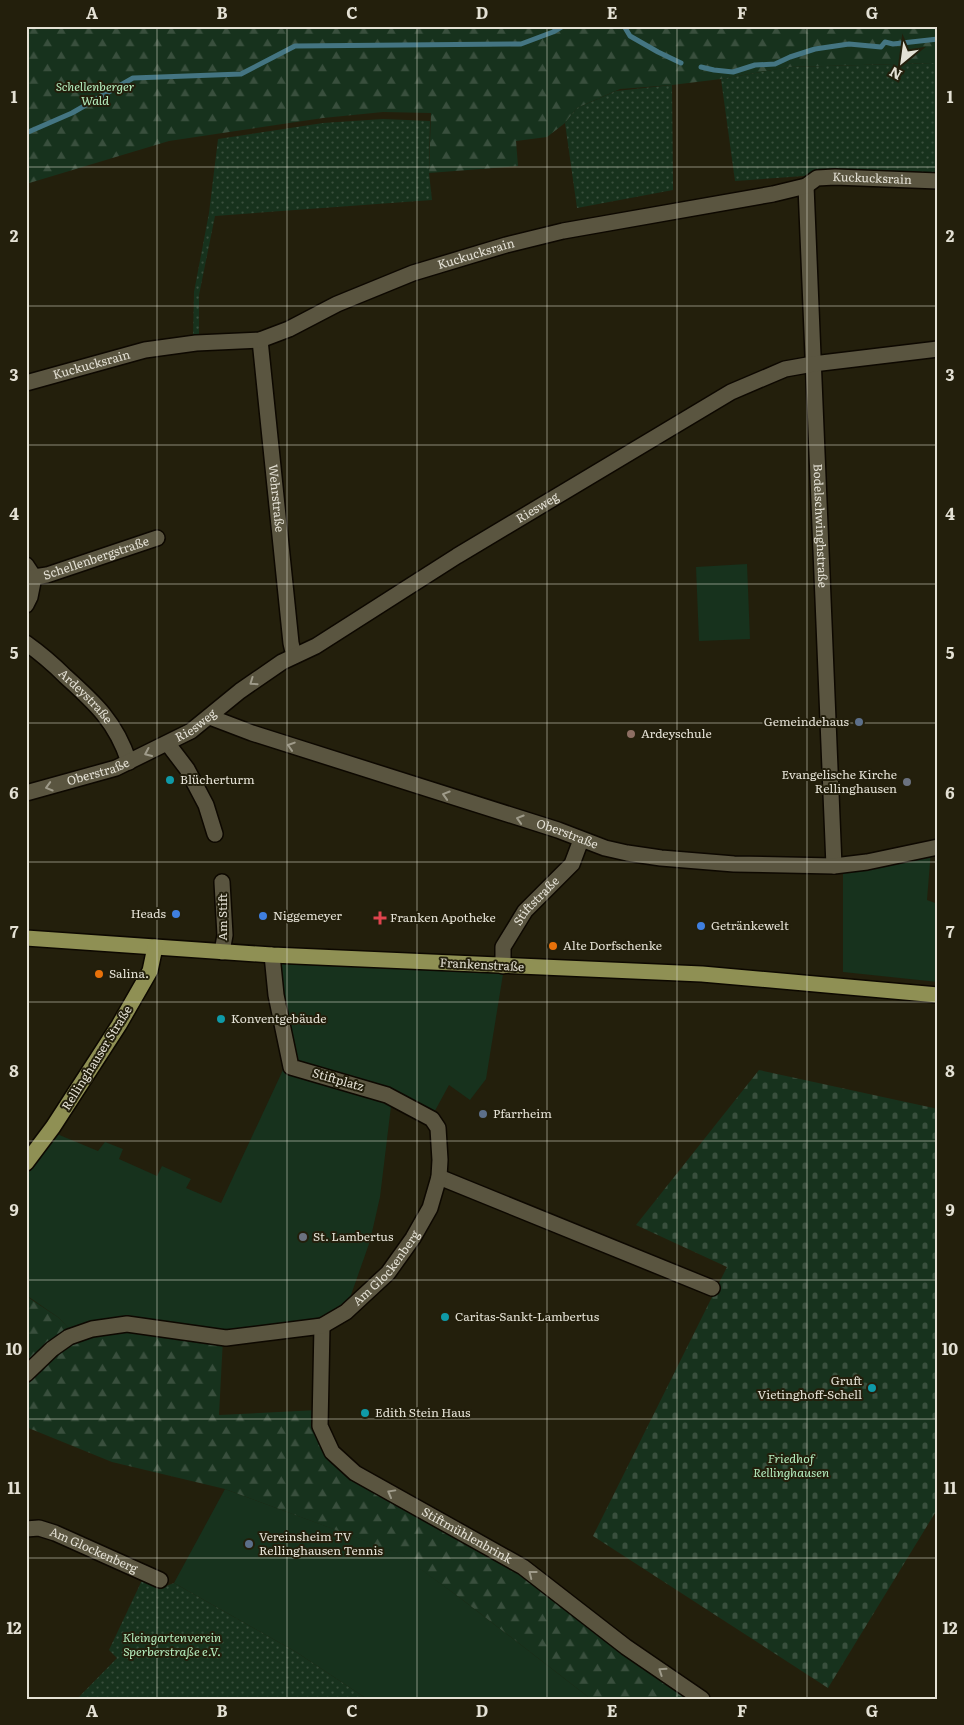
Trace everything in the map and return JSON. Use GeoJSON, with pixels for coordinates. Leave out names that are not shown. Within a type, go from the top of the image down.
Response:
{"type":"FeatureCollection","features":[{"type":"Feature","properties":{"kind":"main road","name":"Frankenstraße"},"geometry":{"type":"LineString","coordinates":[[26,938],[272,955],[702,974],[938,995]]}},
{"type":"Feature","properties":{"kind":"main road","name":"Rellinghauser Straße"},"geometry":{"type":"LineString","coordinates":[[26,1163],[53,1127],[119,1025],[150,971],[155,947]]}},
{"type":"Feature","properties":{"kind":"street","name":"Kuckucksrain"},"geometry":{"type":"LineString","coordinates":[[26,383],[145,350],[196,343],[260,340],[289,329],[337,304],[444,262],[563,231],[773,194],[806,186],[817,178],[835,176],[938,181]]}},
{"type":"Feature","properties":{"kind":"street","name":"Bodelschwinghstraße"},"geometry":{"type":"LineString","coordinates":[[806,186],[834,866]]}},
{"type":"Feature","properties":{"kind":"street","name":"Wehrstraße"},"geometry":{"type":"LineString","coordinates":[[260,340],[291,643],[294,656]]}},
{"type":"Feature","properties":{"kind":"street","name":"Riesweg"},"geometry":{"type":"LineString","coordinates":[[168,744],[191,732],[240,691],[282,662],[316,646],[457,556],[731,392],[786,369],[938,349]]}},
{"type":"Feature","properties":{"kind":"street","name":"Schellenbergstraße"},"geometry":{"type":"LineString","coordinates":[[26,605],[30,597],[30,571],[47,575],[157,538]]}},
{"type":"Feature","properties":{"kind":"street","name":"Ardeystraße"},"geometry":{"type":"LineString","coordinates":[[26,643],[52,664],[101,710],[116,732],[129,762]]}},
{"type":"Feature","properties":{"kind":"street","name":"Oberstraße"},"geometry":{"type":"LineString","coordinates":[[210,716],[252,733],[558,830],[581,840],[627,852],[692,862],[797,867],[834,866],[868,862],[938,847]]}},
{"type":"Feature","properties":{"kind":"street","name":"Oberstraße"},"geometry":{"type":"LineString","coordinates":[[26,793],[116,768],[168,744]]}},
{"type":"Feature","properties":{"kind":"street"},"geometry":{"type":"LineString","coordinates":[[168,744],[187,769],[206,805],[215,834]]}},
{"type":"Feature","properties":{"kind":"street","name":"Stiftstraße"},"geometry":{"type":"LineString","coordinates":[[504,966],[503,947],[512,932],[525,911],[572,864],[581,840]]}},
{"type":"Feature","properties":{"kind":"street","name":"Am Stift"},"geometry":{"type":"LineString","coordinates":[[222,882],[225,934],[222,952]]}},
{"type":"Feature","properties":{"kind":"street","name":"Stiftplatz"},"geometry":{"type":"LineString","coordinates":[[272,955],[276,994],[291,1067],[387,1095],[432,1119],[438,1128],[439,1177]]}},
{"type":"Feature","properties":{"kind":"street"},"geometry":{"type":"LineString","coordinates":[[439,1177],[712,1288]]}},
{"type":"Feature","properties":{"kind":"street","name":"Am Glockenberg"},"geometry":{"type":"LineString","coordinates":[[26,1374],[52,1349],[68,1337],[92,1329],[127,1324],[226,1338],[322,1326],[346,1312],[388,1273],[413,1238],[430,1208],[439,1177]]}},
{"type":"Feature","properties":{"kind":"street","name":"Stiftmühlenbrink"},"geometry":{"type":"LineString","coordinates":[[322,1326],[320,1426],[332,1452],[356,1474],[523,1567],[626,1647],[702,1699]]}},
{"type":"Feature","properties":{"kind":"street","name":"Am Glockenberg"},"geometry":{"type":"LineString","coordinates":[[26,1530],[39,1528],[55,1533],[160,1580]]}},
{"type":"Feature","properties":{"kind":"green space","name":"Schellenberger Wald"},"geometry":{"type":"Polygon","coordinates":[[[26,26],[938,26],[938,68],[933,63],[789,67],[721,79],[620,89],[577,108],[565,123],[547,137],[516,141],[518,166],[429,173],[431,113],[383,112],[323,118],[169,141],[26,184],[26,26]]]}},
{"type":"Feature","properties":{"kind":"green space"},"geometry":{"type":"Polygon","coordinates":[[[934,63],[938,68],[938,173],[873,171],[735,181],[721,79],[789,67],[934,63]]]}},
{"type":"Feature","properties":{"kind":"green space"},"geometry":{"type":"Polygon","coordinates":[[[672,85],[673,190],[577,208],[565,123],[577,108],[616,91],[672,85]]]}},
{"type":"Feature","properties":{"kind":"green space"},"geometry":{"type":"Polygon","coordinates":[[[383,119],[430,121],[429,173],[432,200],[215,216],[199,295],[199,337],[193,338],[194,292],[209,213],[218,139],[323,123],[383,119]]]}},
{"type":"Feature","properties":{"kind":"green space"},"geometry":{"type":"Polygon","coordinates":[[[747,564],[750,639],[699,641],[696,567],[747,564]]]}},
{"type":"Feature","properties":{"kind":"green space"},"geometry":{"type":"Polygon","coordinates":[[[931,850],[927,900],[938,904],[938,982],[843,972],[843,866],[931,850]]]}},
{"type":"Feature","properties":{"kind":"green space"},"geometry":{"type":"Polygon","coordinates":[[[273,956],[504,968],[486,1079],[470,1100],[449,1085],[431,1118],[392,1098],[380,1197],[370,1241],[345,1312],[322,1326],[226,1337],[73,1333],[59,1318],[26,1295],[26,1170],[57,1134],[98,1151],[105,1142],[123,1149],[119,1159],[157,1176],[162,1166],[191,1179],[186,1188],[221,1203],[289,1057],[273,956]]]}},
{"type":"Feature","properties":{"kind":"green space","name":"Friedhof Rellinghausen"},"geometry":{"type":"Polygon","coordinates":[[[759,1070],[938,1109],[938,1508],[828,1688],[593,1536],[727,1267],[636,1225],[759,1070]]]}},
{"type":"Feature","properties":{"kind":"green space"},"geometry":{"type":"Polygon","coordinates":[[[26,1296],[59,1318],[73,1333],[26,1372],[26,1296]]]}},
{"type":"Feature","properties":{"kind":"green space"},"geometry":{"type":"Polygon","coordinates":[[[127,1325],[223,1338],[219,1415],[318,1410],[329,1450],[483,1545],[701,1699],[591,1699],[459,1597],[398,1553],[225,1489],[112,1462],[26,1427],[26,1376],[52,1350],[127,1325]]]}},
{"type":"Feature","properties":{"kind":"green space"},"geometry":{"type":"Polygon","coordinates":[[[225,1489],[399,1553],[591,1699],[367,1699],[296,1652],[174,1583],[225,1489]]]}},
{"type":"Feature","properties":{"kind":"green space","name":"Kleingartenverein Sperberstraße e.V."},"geometry":{"type":"Polygon","coordinates":[[[144,1576],[166,1586],[174,1583],[296,1652],[367,1699],[77,1699],[117,1658],[109,1650],[144,1576]]]}},
{"type":"Feature","properties":{"kind":"waterway"},"geometry":{"type":"LineString","coordinates":[[26,133],[72,113],[133,78],[241,74],[295,46],[521,44],[553,32],[563,26]]}},
{"type":"Feature","properties":{"kind":"waterway"},"geometry":{"type":"LineString","coordinates":[[624,26],[630,36],[681,63]]}},
{"type":"Feature","properties":{"kind":"waterway"},"geometry":{"type":"LineString","coordinates":[[701,67],[733,72],[755,65],[775,64],[815,49],[849,44],[881,47],[885,42],[893,44],[938,39]]}},
{"type":"Feature","properties":{"kind":"place","name":"Gemeindehaus"},"geometry":{"type":"Point","coordinates":[859,722]}},
{"type":"Feature","properties":{"kind":"place","name":"Ardeyschule"},"geometry":{"type":"Point","coordinates":[631,734]}},
{"type":"Feature","properties":{"kind":"place","name":"Blücherturm"},"geometry":{"type":"Point","coordinates":[170,780]}},
{"type":"Feature","properties":{"kind":"place","name":"Evangelische Kirche Rellinghausen"},"geometry":{"type":"Point","coordinates":[907,782]}},
{"type":"Feature","properties":{"kind":"place","name":"Heads"},"geometry":{"type":"Point","coordinates":[176,914]}},
{"type":"Feature","properties":{"kind":"place","name":"Niggemeyer"},"geometry":{"type":"Point","coordinates":[263,916]}},
{"type":"Feature","properties":{"kind":"place","name":"Franken Apotheke"},"geometry":{"type":"Point","coordinates":[380,918]}},
{"type":"Feature","properties":{"kind":"place","name":"Getränkewelt"},"geometry":{"type":"Point","coordinates":[701,926]}},
{"type":"Feature","properties":{"kind":"place","name":"Alte Dorfschenke"},"geometry":{"type":"Point","coordinates":[553,946]}},
{"type":"Feature","properties":{"kind":"place","name":"Salina."},"geometry":{"type":"Point","coordinates":[99,974]}},
{"type":"Feature","properties":{"kind":"place","name":"Konventgebäude"},"geometry":{"type":"Point","coordinates":[221,1019]}},
{"type":"Feature","properties":{"kind":"place","name":"Pfarrheim"},"geometry":{"type":"Point","coordinates":[483,1114]}},
{"type":"Feature","properties":{"kind":"place","name":"St. Lambertus"},"geometry":{"type":"Point","coordinates":[303,1237]}},
{"type":"Feature","properties":{"kind":"place","name":"Caritas-Sankt-Lambertus"},"geometry":{"type":"Point","coordinates":[445,1317]}},
{"type":"Feature","properties":{"kind":"place","name":"Gruft Vietinghoff-Schell"},"geometry":{"type":"Point","coordinates":[872,1388]}},
{"type":"Feature","properties":{"kind":"place","name":"Edith Stein Haus"},"geometry":{"type":"Point","coordinates":[365,1413]}},
{"type":"Feature","properties":{"kind":"place","name":"Vereinsheim TV Rellinghausen Tennis"},"geometry":{"type":"Point","coordinates":[249,1544]}}]}
